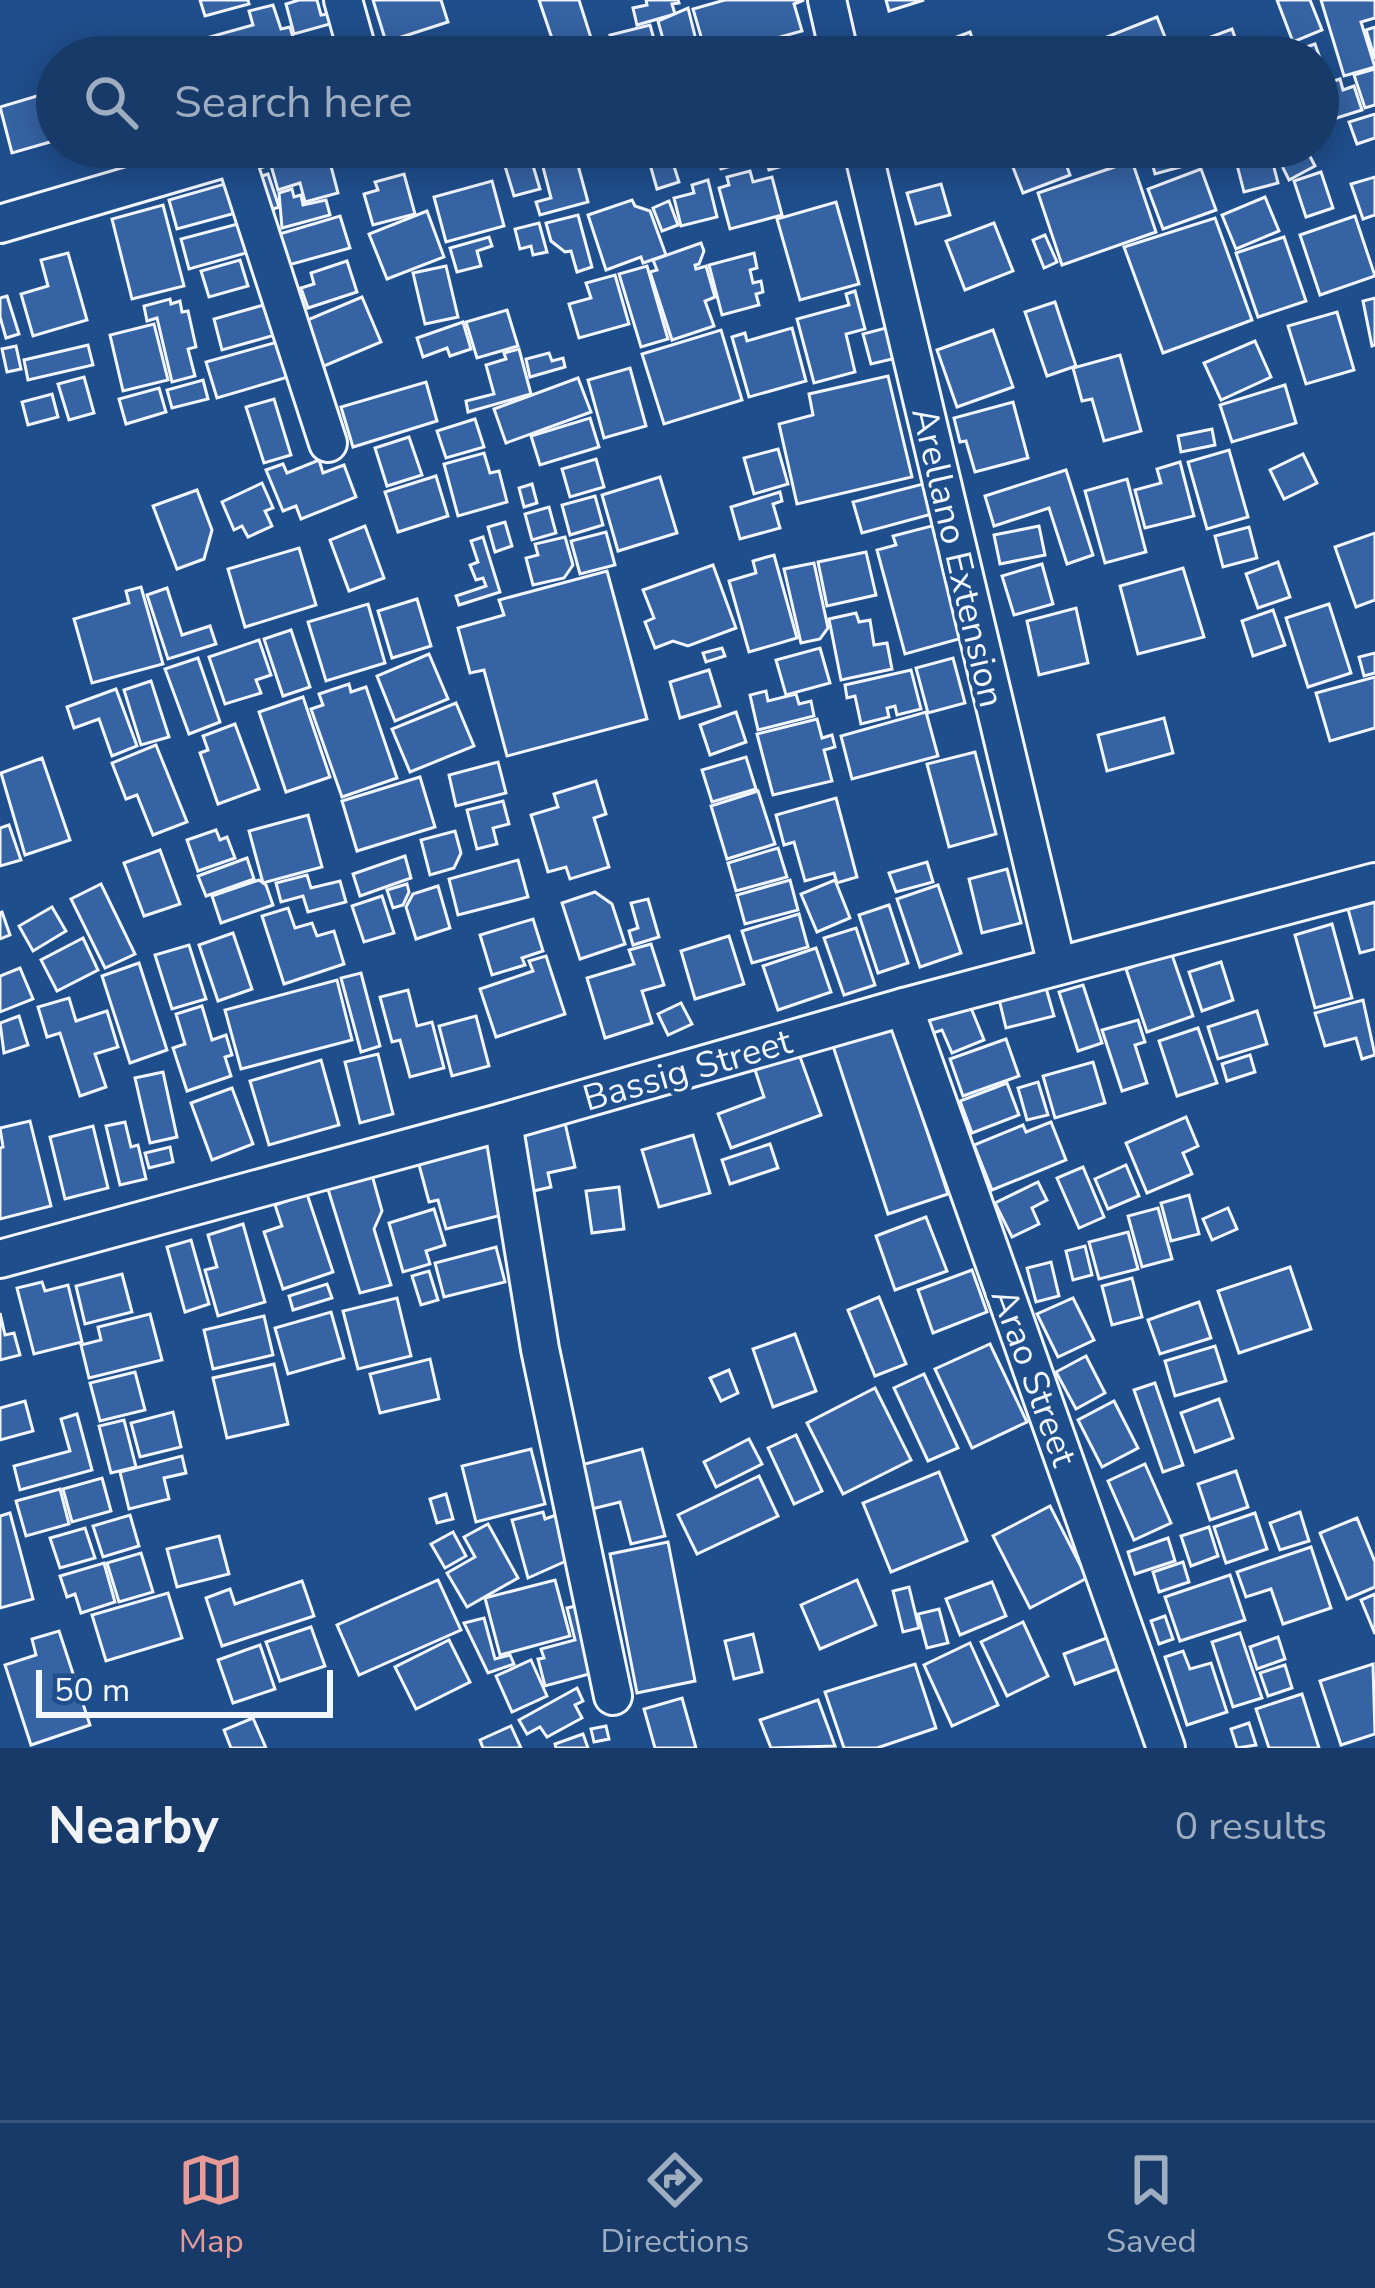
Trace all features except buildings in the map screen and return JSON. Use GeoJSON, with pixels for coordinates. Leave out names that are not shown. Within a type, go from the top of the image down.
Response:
{"type":"FeatureCollection","features":[{"type":"Feature","properties":{"kind":"street"},"geometry":{"type":"LineString","coordinates":[[343,0],[353,36]]}},
{"type":"Feature","properties":{"kind":"street"},"geometry":{"type":"LineString","coordinates":[[827,0],[835,36]]}},
{"type":"Feature","properties":{"kind":"street"},"geometry":{"type":"LineString","coordinates":[[0,224],[190,168]]}},
{"type":"Feature","properties":{"kind":"street"},"geometry":{"type":"LineString","coordinates":[[253,168],[328,443]]}},
{"type":"Feature","properties":{"kind":"street","name":"Arellano Extension"},"geometry":{"type":"LineString","coordinates":[[867,168],[1057,966]]}},
{"type":"Feature","properties":{"kind":"street","name":"Bassig Street"},"geometry":{"type":"LineString","coordinates":[[0,1259],[904,1006],[1375,882]]}},
{"type":"Feature","properties":{"kind":"street","name":"Arao Street"},"geometry":{"type":"LineString","coordinates":[[904,1006],[1166,1748]]}},
{"type":"Feature","properties":{"kind":"street"},"geometry":{"type":"LineString","coordinates":[[502,1122],[540,1349],[613,1696]]}}]}
